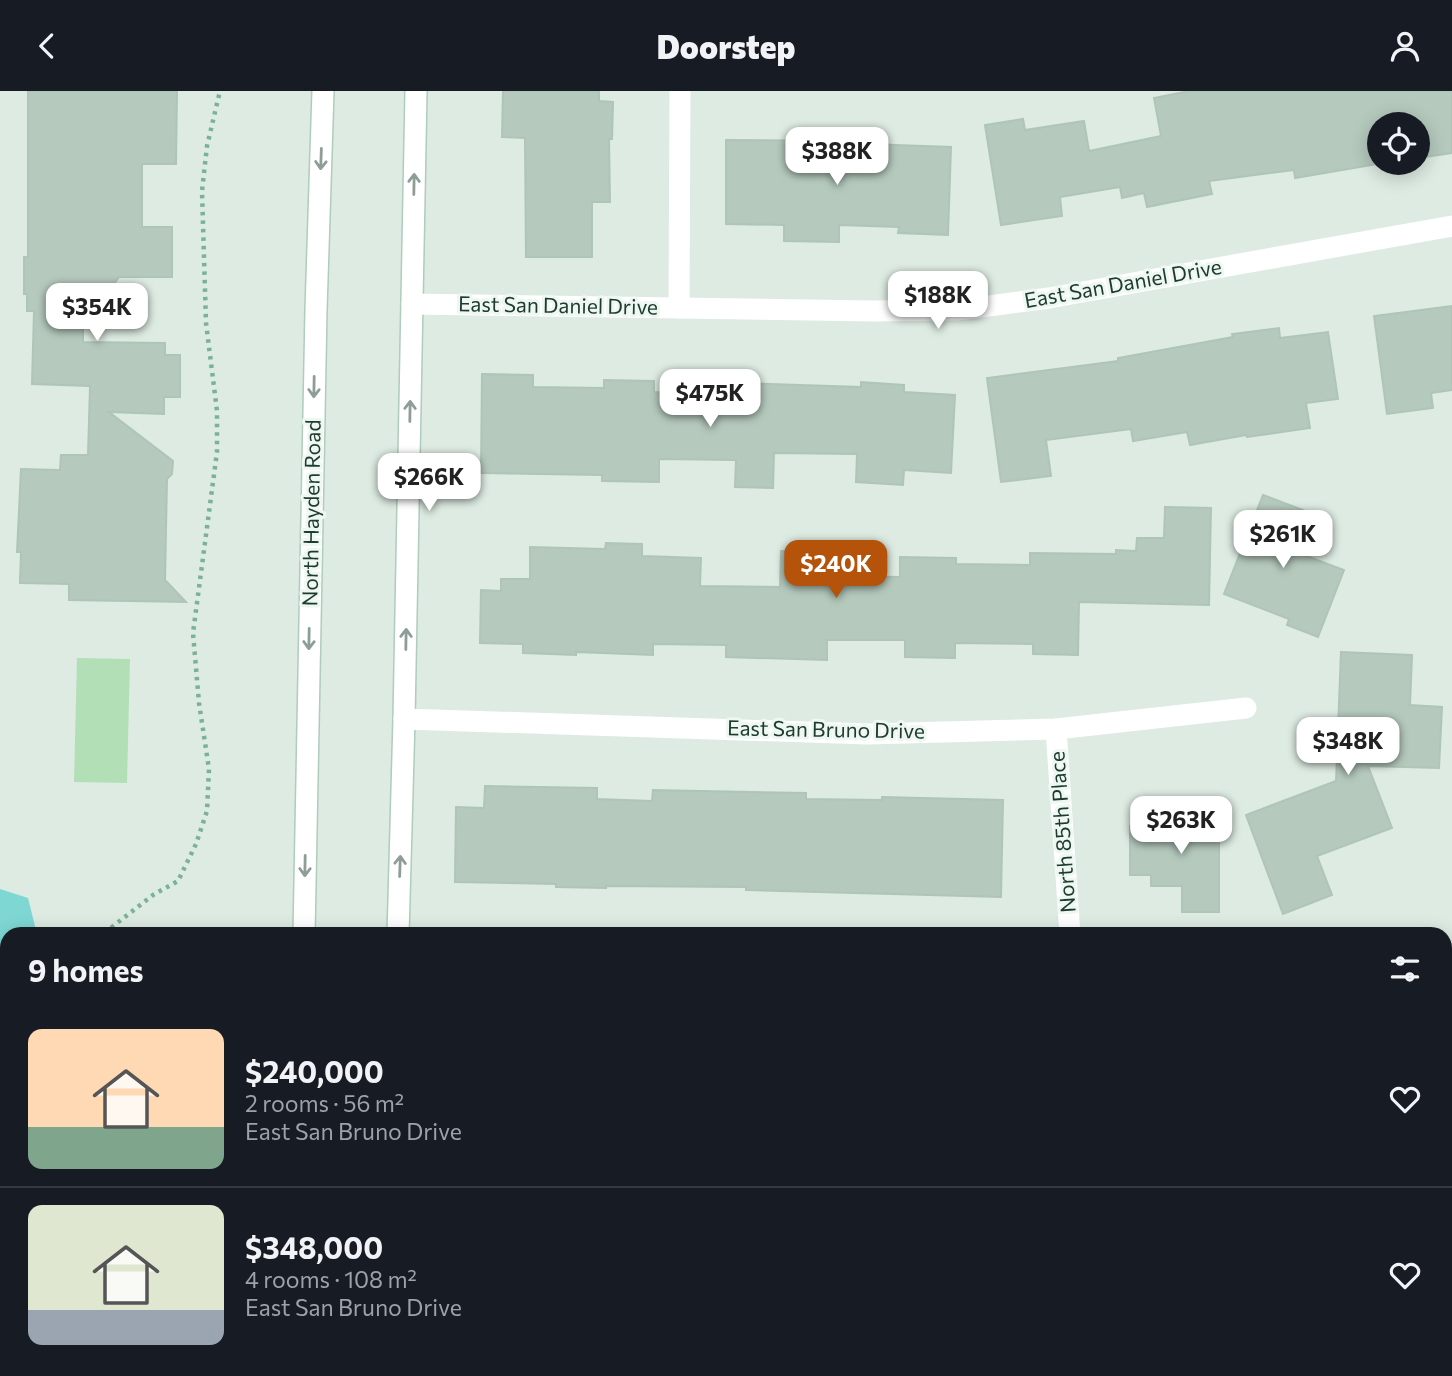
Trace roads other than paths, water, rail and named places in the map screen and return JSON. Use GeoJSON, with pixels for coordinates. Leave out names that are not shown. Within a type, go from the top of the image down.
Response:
{"type":"FeatureCollection","features":[{"type":"Feature","properties":{"kind":"street","name":"North Hayden Road"},"geometry":{"type":"LineString","coordinates":[[303,927],[323,91]]}},
{"type":"Feature","properties":{"kind":"street"},"geometry":{"type":"LineString","coordinates":[[398,927],[416,91]]}},
{"type":"Feature","properties":{"kind":"street"},"geometry":{"type":"LineString","coordinates":[[679,308],[680,91]]}},
{"type":"Feature","properties":{"kind":"street","name":"East San Daniel Drive"},"geometry":{"type":"LineString","coordinates":[[412,304],[958,310],[1049,298],[1452,226]]}},
{"type":"Feature","properties":{"kind":"street","name":"East San Bruno Drive"},"geometry":{"type":"LineString","coordinates":[[404,719],[868,734],[1056,729],[1246,708]]}},
{"type":"Feature","properties":{"kind":"street","name":"North 85th Place"},"geometry":{"type":"LineString","coordinates":[[1056,729],[1069,927]]}},
{"type":"Feature","properties":{"kind":"water"},"geometry":{"type":"Polygon","coordinates":[[[0,889],[28,898],[35,927],[0,927],[0,889]]]}}]}
